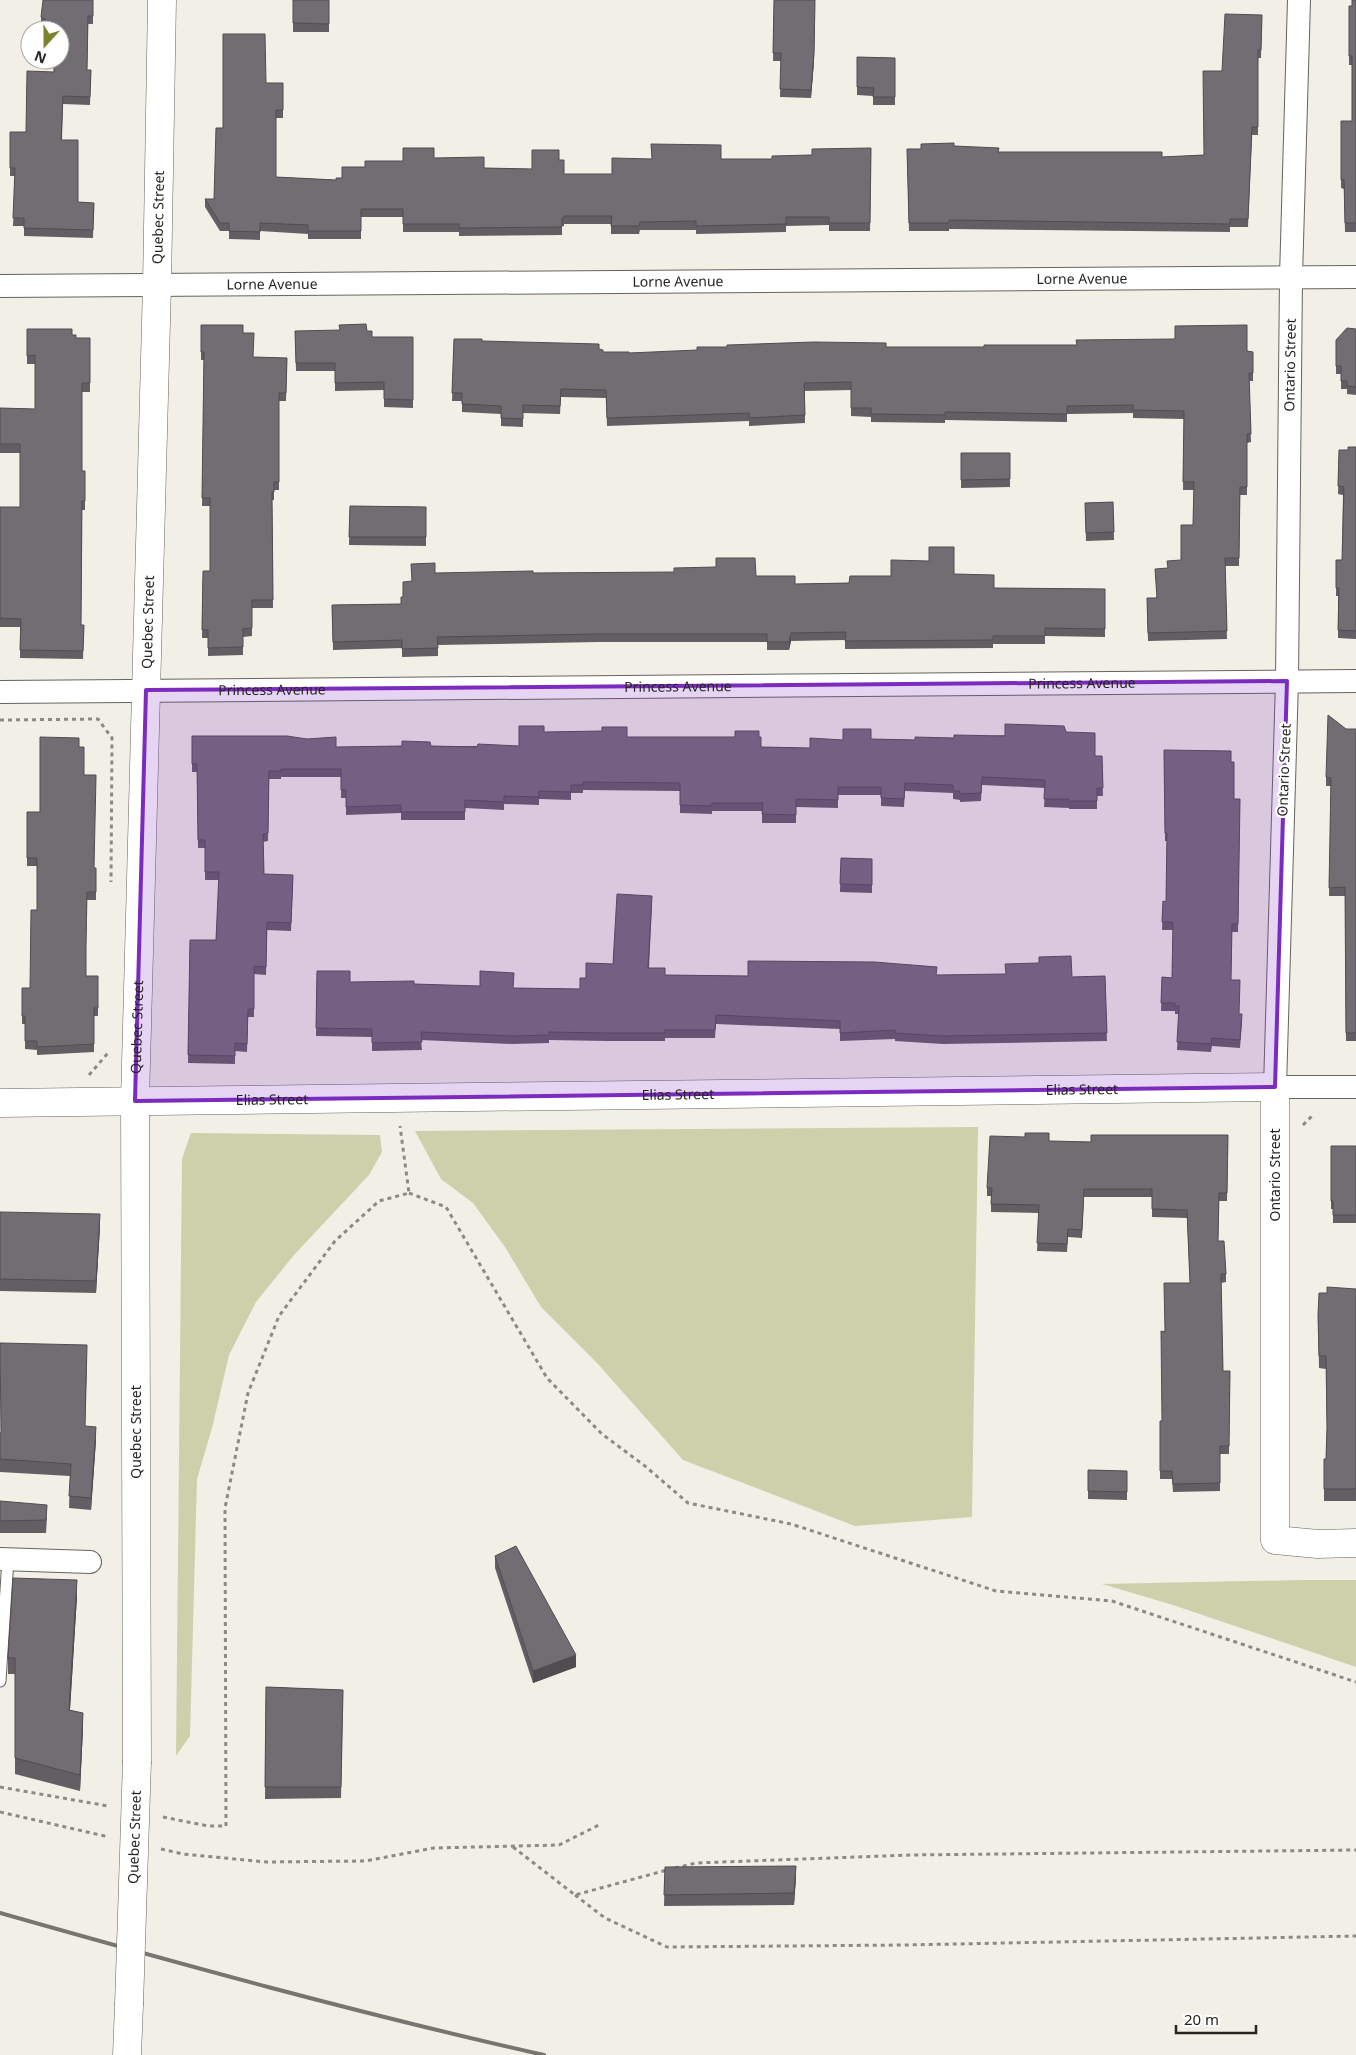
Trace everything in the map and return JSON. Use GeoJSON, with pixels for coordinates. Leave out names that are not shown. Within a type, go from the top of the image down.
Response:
{"type":"FeatureCollection","features":[{"type":"Feature","properties":{"kind":"street","name":"Quebec Street"},"geometry":{"type":"LineString","coordinates":[[127,2055],[137,1762],[135,1102],[157,285],[162,0]]}},
{"type":"Feature","properties":{"kind":"street","name":"Ontario Street"},"geometry":{"type":"LineString","coordinates":[[1299,0],[1291,277],[1287,681],[1275,1088],[1276,1540],[1318,1544],[1356,1543]]}},
{"type":"Feature","properties":{"kind":"street","name":"Lorne Avenue"},"geometry":{"type":"LineString","coordinates":[[0,286],[1356,277]]}},
{"type":"Feature","properties":{"kind":"street","name":"Princess Avenue"},"geometry":{"type":"LineString","coordinates":[[0,692],[1356,680]]}},
{"type":"Feature","properties":{"kind":"street","name":"Elias Street"},"geometry":{"type":"LineString","coordinates":[[0,1103],[1356,1086]]}},
{"type":"Feature","properties":{"kind":"street"},"geometry":{"type":"LineString","coordinates":[[4,1559],[90,1562]]}},
{"type":"Feature","properties":{"kind":"lane"},"geometry":{"type":"LineString","coordinates":[[0,1681],[4,1559]]}},
{"type":"Feature","properties":{"kind":"path"},"geometry":{"type":"LineString","coordinates":[[0,720],[98,720],[112,738],[111,885]]}},
{"type":"Feature","properties":{"kind":"path"},"geometry":{"type":"LineString","coordinates":[[88,1077],[110,1051]]}},
{"type":"Feature","properties":{"kind":"path"},"geometry":{"type":"LineString","coordinates":[[397,1098],[409,1193]]}},
{"type":"Feature","properties":{"kind":"path"},"geometry":{"type":"LineString","coordinates":[[161,1816],[208,1826],[226,1826],[225,1508],[251,1384],[279,1316],[335,1241],[379,1201],[409,1193],[446,1207],[547,1378],[602,1434],[645,1466],[688,1503],[792,1524],[996,1591],[1112,1601],[1356,1682]]}},
{"type":"Feature","properties":{"kind":"path"},"geometry":{"type":"LineString","coordinates":[[0,1787],[114,1807]]}},
{"type":"Feature","properties":{"kind":"path"},"geometry":{"type":"LineString","coordinates":[[0,1812],[116,1839]]}},
{"type":"Feature","properties":{"kind":"path"},"geometry":{"type":"LineString","coordinates":[[155,1848],[183,1854],[266,1862],[365,1861],[434,1848],[559,1845],[600,1825]]}},
{"type":"Feature","properties":{"kind":"path"},"geometry":{"type":"LineString","coordinates":[[513,1847],[605,1918],[667,1947],[906,1945],[1356,1936]]}},
{"type":"Feature","properties":{"kind":"path"},"geometry":{"type":"LineString","coordinates":[[575,1894],[696,1863],[910,1855],[1356,1850]]}},
{"type":"Feature","properties":{"kind":"highlighted area"},"geometry":{"type":"Polygon","coordinates":[[[1287,681],[1275,1087],[135,1101],[146,690],[1287,681]]]}},
{"type":"Feature","properties":{"kind":"green space"},"geometry":{"type":"Polygon","coordinates":[[[978,1127],[972,1517],[855,1526],[683,1460],[597,1363],[541,1307],[505,1247],[473,1203],[441,1179],[415,1131],[978,1127]]]}},
{"type":"Feature","properties":{"kind":"green space"},"geometry":{"type":"Polygon","coordinates":[[[191,1133],[380,1135],[382,1152],[369,1175],[294,1255],[256,1302],[229,1355],[212,1428],[197,1479],[190,1736],[176,1756],[182,1159],[191,1133]]]}},
{"type":"Feature","properties":{"kind":"green space"},"geometry":{"type":"Polygon","coordinates":[[[1356,1580],[1356,1667],[1173,1605],[1102,1584],[1356,1580]]]}},
{"type":"Feature","properties":{"kind":"building"},"geometry":{"type":"Polygon","coordinates":[[[43,0],[93,0],[93,16],[88,16],[87,70],[91,70],[90,97],[63,96],[61,140],[78,140],[78,202],[94,203],[93,230],[24,228],[24,218],[13,218],[15,168],[10,168],[10,132],[26,132],[27,71],[54,72],[54,70],[70,70],[70,20],[45,20],[41,17],[43,0]]]}},
{"type":"Feature","properties":{"kind":"building"},"geometry":{"type":"Polygon","coordinates":[[[293,0],[329,0],[329,24],[293,23],[293,0]]]}},
{"type":"Feature","properties":{"kind":"building"},"geometry":{"type":"Polygon","coordinates":[[[774,0],[815,0],[811,90],[780,89],[781,53],[773,53],[774,0]]]}},
{"type":"Feature","properties":{"kind":"building"},"geometry":{"type":"Polygon","coordinates":[[[1352,0],[1356,0],[1356,223],[1345,223],[1344,180],[1341,180],[1341,121],[1352,121],[1352,56],[1349,56],[1349,6],[1352,6],[1352,0]]]}},
{"type":"Feature","properties":{"kind":"building"},"geometry":{"type":"Polygon","coordinates":[[[1225,14],[1262,15],[1261,50],[1258,50],[1258,127],[1252,127],[1248,219],[1230,219],[1230,224],[949,220],[949,223],[909,223],[907,149],[921,149],[921,144],[954,143],[954,146],[999,148],[998,152],[1162,152],[1162,157],[1204,155],[1203,71],[1222,71],[1225,14]]]}},
{"type":"Feature","properties":{"kind":"building"},"geometry":{"type":"Polygon","coordinates":[[[223,34],[265,34],[266,83],[283,83],[283,110],[276,110],[276,177],[336,180],[336,178],[342,178],[342,167],[365,167],[365,161],[403,161],[403,148],[434,148],[434,158],[484,157],[484,168],[532,169],[532,150],[559,150],[559,160],[564,160],[564,174],[612,174],[612,158],[652,159],[651,144],[721,145],[721,159],[772,159],[772,156],[812,155],[812,149],[871,148],[870,223],[829,223],[829,217],[786,217],[786,224],[696,226],[696,221],[640,222],[639,226],[611,226],[612,216],[564,216],[562,218],[562,227],[459,228],[459,224],[403,224],[403,209],[361,209],[361,231],[308,231],[308,225],[260,223],[260,232],[229,231],[229,223],[220,223],[205,199],[214,199],[216,128],[223,128],[223,34]]]}},
{"type":"Feature","properties":{"kind":"building"},"geometry":{"type":"Polygon","coordinates":[[[857,57],[895,58],[895,97],[873,97],[874,88],[857,87],[857,57]]]}},
{"type":"Feature","properties":{"kind":"building"},"geometry":{"type":"Polygon","coordinates":[[[366,324],[367,331],[372,331],[372,337],[413,337],[413,400],[384,399],[384,382],[335,383],[335,363],[296,363],[295,331],[340,330],[339,325],[366,324]]]}},
{"type":"Feature","properties":{"kind":"building"},"geometry":{"type":"Polygon","coordinates":[[[201,325],[243,325],[243,333],[254,333],[253,357],[287,358],[286,393],[279,393],[279,482],[274,482],[274,492],[272,492],[273,600],[252,600],[252,628],[243,629],[243,647],[208,648],[208,630],[202,630],[203,571],[210,571],[210,498],[202,498],[204,352],[201,352],[201,325]]]}},
{"type":"Feature","properties":{"kind":"building"},"geometry":{"type":"Polygon","coordinates":[[[1247,325],[1247,351],[1253,352],[1253,373],[1249,373],[1251,434],[1247,434],[1247,487],[1240,487],[1239,558],[1225,558],[1227,631],[1148,633],[1147,598],[1157,598],[1155,569],[1168,568],[1167,561],[1181,560],[1181,525],[1193,525],[1194,482],[1183,482],[1184,411],[1133,410],[1133,405],[1067,406],[1067,414],[945,412],[945,415],[871,414],[871,408],[851,408],[851,382],[804,383],[805,415],[749,418],[749,413],[607,418],[606,390],[561,389],[560,406],[523,405],[523,419],[501,418],[501,406],[462,404],[462,393],[452,393],[454,339],[599,344],[599,349],[603,350],[603,352],[629,353],[697,350],[697,347],[727,347],[727,345],[814,342],[886,343],[886,347],[984,347],[984,345],[1077,345],[1076,340],[1175,339],[1175,326],[1247,325]]]}},
{"type":"Feature","properties":{"kind":"building"},"geometry":{"type":"Polygon","coordinates":[[[1347,328],[1356,329],[1356,387],[1347,386],[1347,381],[1341,381],[1341,366],[1336,366],[1336,340],[1347,328]]]}},
{"type":"Feature","properties":{"kind":"building"},"geometry":{"type":"Polygon","coordinates":[[[27,329],[72,329],[72,335],[76,335],[76,338],[90,338],[90,383],[82,383],[82,471],[85,471],[85,501],[82,501],[81,625],[84,625],[83,651],[20,650],[21,619],[0,618],[0,507],[20,507],[20,444],[0,444],[0,408],[35,409],[35,355],[27,356],[27,329]]]}},
{"type":"Feature","properties":{"kind":"building"},"geometry":{"type":"Polygon","coordinates":[[[1348,447],[1356,447],[1356,631],[1338,630],[1339,588],[1336,588],[1336,560],[1342,560],[1344,487],[1338,486],[1339,450],[1348,450],[1348,447]]]}},
{"type":"Feature","properties":{"kind":"building"},"geometry":{"type":"Polygon","coordinates":[[[961,453],[1010,453],[1010,479],[961,480],[961,453]]]}},
{"type":"Feature","properties":{"kind":"building"},"geometry":{"type":"Polygon","coordinates":[[[1113,502],[1114,532],[1086,533],[1085,503],[1113,502]]]}},
{"type":"Feature","properties":{"kind":"building"},"geometry":{"type":"Polygon","coordinates":[[[350,506],[426,507],[426,537],[349,537],[350,506]]]}},
{"type":"Feature","properties":{"kind":"building"},"geometry":{"type":"Polygon","coordinates":[[[929,547],[954,547],[954,574],[994,575],[994,588],[1105,589],[1105,629],[1045,628],[1045,636],[993,636],[993,640],[845,641],[846,632],[791,633],[789,642],[767,642],[767,634],[598,634],[437,637],[438,648],[402,649],[402,640],[333,642],[332,605],[401,604],[403,582],[412,581],[411,564],[435,563],[435,573],[533,571],[533,573],[674,572],[674,568],[716,567],[716,558],[755,558],[756,576],[795,576],[795,584],[849,583],[850,576],[891,576],[891,560],[929,561],[929,547]]]}},
{"type":"Feature","properties":{"kind":"building"},"geometry":{"type":"Polygon","coordinates":[[[1328,715],[1346,729],[1356,729],[1356,1033],[1346,1033],[1345,887],[1329,888],[1331,778],[1326,777],[1328,715]]]}},
{"type":"Feature","properties":{"kind":"building"},"geometry":{"type":"Polygon","coordinates":[[[1005,724],[1064,726],[1066,732],[1095,733],[1095,756],[1102,756],[1103,788],[1097,788],[1097,801],[1044,799],[1045,780],[982,777],[981,793],[960,794],[960,791],[953,791],[953,785],[905,783],[904,799],[881,798],[881,787],[838,787],[838,800],[796,799],[796,815],[762,814],[763,803],[712,803],[712,806],[680,805],[680,783],[583,782],[583,785],[571,785],[571,792],[539,791],[539,797],[504,796],[504,802],[465,800],[465,812],[401,812],[401,805],[346,807],[346,790],[341,790],[341,769],[281,769],[281,771],[269,771],[268,833],[263,834],[264,874],[293,875],[291,923],[267,922],[266,967],[254,966],[254,1009],[248,1009],[247,1044],[235,1043],[235,1056],[188,1055],[190,940],[216,940],[219,872],[205,872],[205,840],[198,840],[197,764],[192,764],[192,736],[287,736],[307,739],[336,737],[336,747],[402,746],[402,741],[430,742],[431,746],[477,747],[478,744],[519,746],[519,726],[544,726],[544,732],[602,731],[602,727],[627,727],[627,737],[735,737],[735,731],[759,731],[761,747],[810,748],[810,738],[843,740],[843,729],[871,729],[871,739],[915,740],[915,737],[954,738],[954,735],[1005,736],[1005,724]]]}},
{"type":"Feature","properties":{"kind":"building"},"geometry":{"type":"Polygon","coordinates":[[[40,737],[79,738],[79,747],[84,747],[84,775],[96,775],[94,868],[96,868],[96,892],[87,892],[86,945],[86,976],[98,976],[98,1008],[94,1008],[94,1044],[37,1047],[37,1041],[25,1041],[25,1016],[22,1016],[22,988],[30,988],[31,910],[37,910],[37,858],[27,858],[27,812],[40,812],[40,737]]]}},
{"type":"Feature","properties":{"kind":"building"},"geometry":{"type":"Polygon","coordinates":[[[1164,750],[1231,751],[1231,762],[1234,762],[1234,799],[1240,799],[1238,924],[1232,924],[1231,980],[1240,980],[1239,1014],[1242,1014],[1240,1040],[1212,1038],[1211,1044],[1177,1042],[1179,1006],[1175,1006],[1175,1003],[1161,1003],[1162,977],[1172,978],[1173,922],[1162,922],[1163,901],[1166,902],[1167,833],[1165,833],[1164,750]]]}},
{"type":"Feature","properties":{"kind":"building"},"geometry":{"type":"Polygon","coordinates":[[[841,858],[872,859],[872,885],[840,884],[841,858]]]}},
{"type":"Feature","properties":{"kind":"building"},"geometry":{"type":"Polygon","coordinates":[[[617,894],[652,896],[648,968],[665,968],[665,975],[748,976],[748,961],[874,962],[937,967],[936,975],[1006,974],[1005,964],[1039,963],[1039,957],[1071,956],[1072,977],[1105,976],[1107,1033],[943,1036],[895,1033],[895,1030],[840,1033],[840,1021],[716,1015],[715,1030],[665,1030],[665,1033],[549,1032],[549,1035],[512,1036],[421,1032],[422,1042],[372,1043],[372,1029],[316,1028],[317,971],[350,971],[350,982],[414,981],[414,984],[480,986],[480,971],[514,973],[513,988],[580,989],[580,978],[586,978],[586,963],[613,964],[617,894]]]}},
{"type":"Feature","properties":{"kind":"building"},"geometry":{"type":"Polygon","coordinates":[[[1025,1133],[1049,1133],[1049,1141],[1091,1142],[1091,1135],[1228,1135],[1227,1193],[1219,1193],[1218,1241],[1224,1241],[1226,1274],[1221,1274],[1223,1371],[1230,1371],[1229,1446],[1220,1446],[1220,1483],[1173,1484],[1172,1471],[1160,1471],[1160,1421],[1162,1421],[1161,1331],[1165,1332],[1164,1283],[1190,1283],[1187,1210],[1152,1209],[1152,1189],[1084,1189],[1082,1230],[1068,1229],[1067,1244],[1037,1243],[1039,1205],[991,1204],[992,1188],[987,1188],[990,1136],[1025,1137],[1025,1133]]]}},
{"type":"Feature","properties":{"kind":"building"},"geometry":{"type":"Polygon","coordinates":[[[1331,1146],[1356,1146],[1356,1215],[1333,1215],[1333,1201],[1331,1201],[1331,1146]]]}},
{"type":"Feature","properties":{"kind":"building"},"geometry":{"type":"Polygon","coordinates":[[[0,1212],[100,1214],[96,1281],[0,1279],[0,1212]]]}},
{"type":"Feature","properties":{"kind":"building"},"geometry":{"type":"Polygon","coordinates":[[[1327,1287],[1356,1289],[1356,1489],[1324,1489],[1327,1427],[1326,1356],[1319,1356],[1318,1315],[1319,1293],[1327,1293],[1327,1287]]]}},
{"type":"Feature","properties":{"kind":"building"},"geometry":{"type":"Polygon","coordinates":[[[0,1343],[87,1345],[85,1426],[96,1427],[91,1498],[69,1496],[71,1464],[0,1459],[0,1343]]]}},
{"type":"Feature","properties":{"kind":"building"},"geometry":{"type":"Polygon","coordinates":[[[1088,1470],[1127,1471],[1127,1492],[1088,1491],[1088,1470]]]}},
{"type":"Feature","properties":{"kind":"building"},"geometry":{"type":"Polygon","coordinates":[[[0,1501],[47,1505],[46,1520],[0,1521],[0,1501]]]}},
{"type":"Feature","properties":{"kind":"building"},"geometry":{"type":"Polygon","coordinates":[[[516,1546],[576,1655],[533,1671],[495,1556],[516,1546]]]}},
{"type":"Feature","properties":{"kind":"building"},"geometry":{"type":"Polygon","coordinates":[[[13,1578],[77,1580],[69,1710],[83,1713],[80,1775],[15,1758],[15,1658],[8,1658],[13,1578]]]}},
{"type":"Feature","properties":{"kind":"building"},"geometry":{"type":"Polygon","coordinates":[[[266,1687],[343,1690],[341,1787],[265,1787],[266,1687]]]}},
{"type":"Feature","properties":{"kind":"building"},"geometry":{"type":"Polygon","coordinates":[[[796,1866],[794,1893],[664,1895],[665,1867],[796,1866]]]}},
{"type":"Feature","properties":{"kind":"railway"},"geometry":{"type":"LineString","coordinates":[[0,1913],[271,1988],[407,2023],[544,2055]]}}]}
